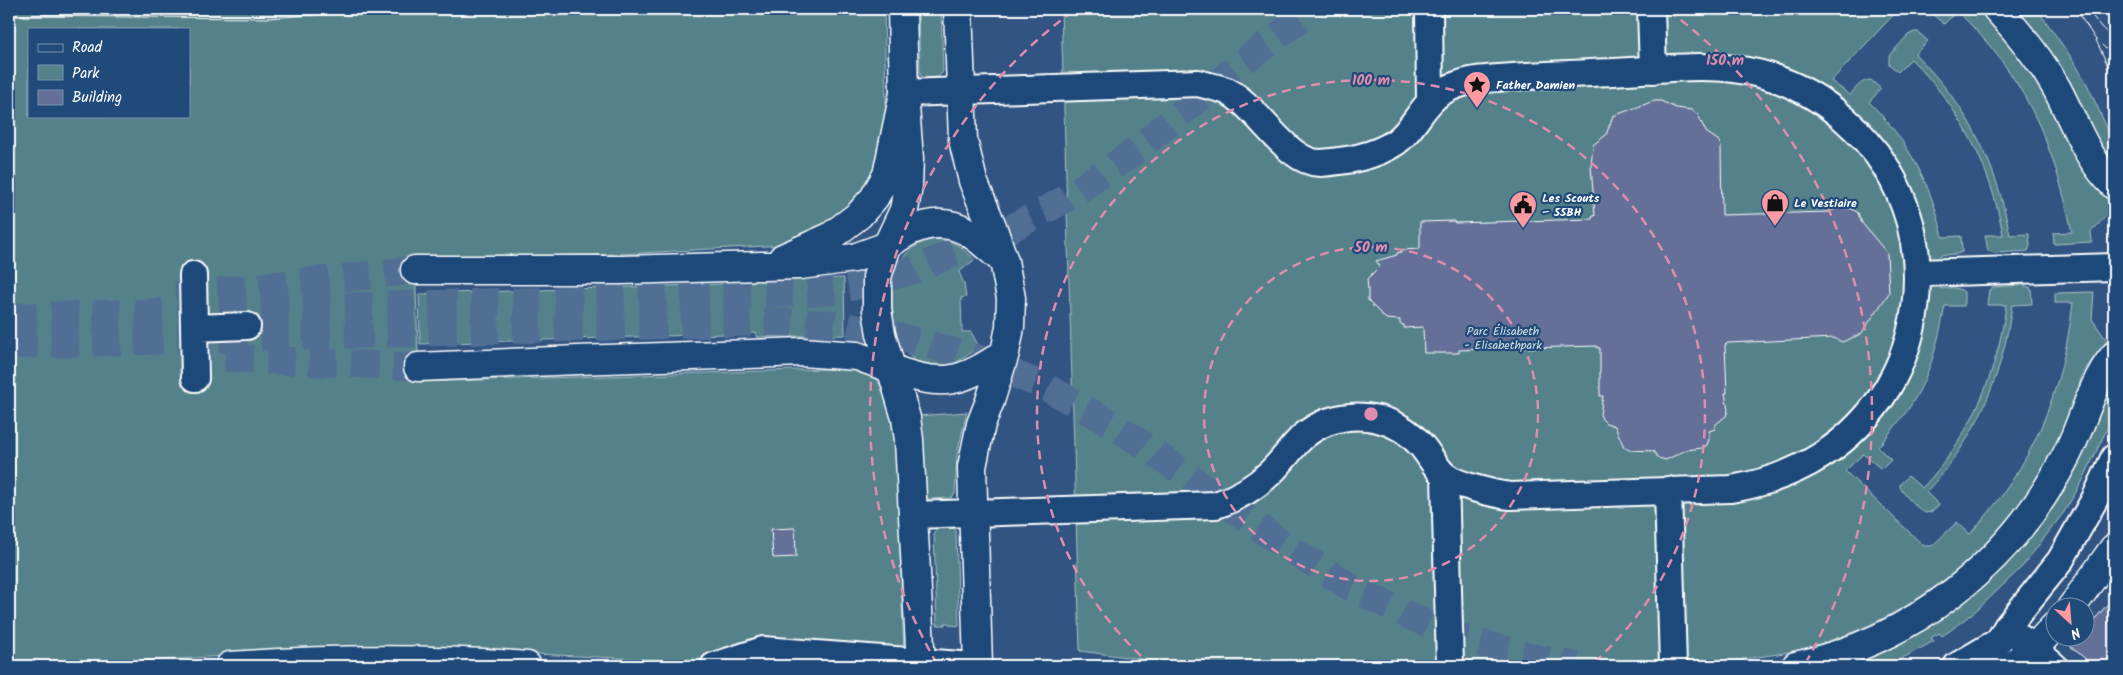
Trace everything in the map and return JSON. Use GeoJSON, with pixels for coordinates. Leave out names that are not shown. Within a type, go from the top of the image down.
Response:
{"type":"FeatureCollection","features":[{"type":"Feature","properties":{"kind":"main road"},"geometry":{"type":"LineString","coordinates":[[902,9],[904,93],[909,159],[907,195],[904,210],[887,246],[877,277],[876,310],[908,429],[914,515],[920,664]]}},
{"type":"Feature","properties":{"kind":"main road"},"geometry":{"type":"LineString","coordinates":[[958,9],[959,91],[962,140],[973,181],[993,229],[1004,262],[1011,298],[1010,327],[1005,353],[975,446],[972,468],[978,666]]}},
{"type":"Feature","properties":{"kind":"main road"},"geometry":{"type":"LineString","coordinates":[[1997,9],[2038,58],[2057,90],[2090,156],[2114,185]]}},
{"type":"Feature","properties":{"kind":"main road"},"geometry":{"type":"LineString","coordinates":[[749,267],[780,259],[822,241],[854,220],[865,208],[888,175],[904,93]]}},
{"type":"Feature","properties":{"kind":"main road"},"geometry":{"type":"LineString","coordinates":[[415,270],[620,270],[800,265],[854,258],[887,246],[907,231],[920,226],[943,224],[966,231],[1004,262]]}},
{"type":"Feature","properties":{"kind":"main road"},"geometry":{"type":"LineString","coordinates":[[418,368],[802,352],[856,356],[923,379],[939,382],[968,375],[1005,353]]}},
{"type":"Feature","properties":{"kind":"main road"},"geometry":{"type":"LineString","coordinates":[[1796,666],[1852,650],[1886,636],[1933,608],[1977,574],[2004,548],[2048,489],[2066,457],[2099,379],[2114,356]]}},
{"type":"Feature","properties":{"kind":"main road"},"geometry":{"type":"LineString","coordinates":[[2078,598],[2114,548]]}},
{"type":"Feature","properties":{"kind":"main road"},"geometry":{"type":"LineString","coordinates":[[2011,666],[2034,648],[2046,635]]}},
{"type":"Feature","properties":{"kind":"main road"},"geometry":{"type":"LineString","coordinates":[[230,666],[288,662],[475,662],[528,666]]}},
{"type":"Feature","properties":{"kind":"street"},"geometry":{"type":"LineString","coordinates":[[1428,9],[1430,101]]}},
{"type":"Feature","properties":{"kind":"street"},"geometry":{"type":"LineString","coordinates":[[1651,9],[1653,70]]}},
{"type":"Feature","properties":{"kind":"street"},"geometry":{"type":"LineString","coordinates":[[904,93],[1198,83],[1228,91],[1259,116],[1289,149],[1307,161],[1317,163],[1362,158],[1395,142],[1416,122],[1430,101],[1444,90],[1482,79],[1717,68],[1753,72],[1788,84],[1826,104],[1862,135],[1893,180],[1907,214],[1912,232],[1917,273],[1915,311],[1909,338],[1900,364],[1877,403],[1846,438],[1826,454],[1801,468],[1767,482],[1731,489],[1510,496],[1480,490],[1445,476],[1426,450],[1407,431],[1381,419],[1355,416],[1326,423],[1311,430],[1299,438],[1272,472],[1256,486],[1216,505],[914,515]]}},
{"type":"Feature","properties":{"kind":"street"},"geometry":{"type":"LineString","coordinates":[[1917,273],[2114,267]]}},
{"type":"Feature","properties":{"kind":"street"},"geometry":{"type":"LineString","coordinates":[[193,274],[195,378]]}},
{"type":"Feature","properties":{"kind":"street"},"geometry":{"type":"LineString","coordinates":[[194,328],[247,326]]}},
{"type":"Feature","properties":{"kind":"street"},"geometry":{"type":"LineString","coordinates":[[1984,666],[2002,635],[2060,561],[2096,497],[2114,458]]}},
{"type":"Feature","properties":{"kind":"street"},"geometry":{"type":"LineString","coordinates":[[1445,476],[1450,666]]}},
{"type":"Feature","properties":{"kind":"street"},"geometry":{"type":"LineString","coordinates":[[1668,490],[1673,666]]}},
{"type":"Feature","properties":{"kind":"street"},"geometry":{"type":"LineString","coordinates":[[2002,635],[2034,648],[2054,666]]}},
{"type":"Feature","properties":{"kind":"street"},"geometry":{"type":"LineString","coordinates":[[1957,666],[2002,635]]}},
{"type":"Feature","properties":{"kind":"street"},"geometry":{"type":"LineString","coordinates":[[714,666],[763,650],[920,664],[974,666]]}},
{"type":"Feature","properties":{"kind":"green space"},"geometry":{"type":"Polygon","coordinates":[[[9,9],[884,9],[887,138],[884,161],[854,210],[785,245],[620,254],[415,259],[419,382],[827,369],[857,371],[874,378],[886,394],[895,421],[903,666],[726,666],[700,662],[514,653],[243,655],[57,666],[9,666],[9,9]]]}},
{"type":"Feature","properties":{"kind":"green space"},"geometry":{"type":"Polygon","coordinates":[[[918,9],[941,9],[943,72],[938,77],[924,78],[920,75],[918,9]]]}},
{"type":"Feature","properties":{"kind":"green space","name":"Parc Élisabeth - Elisabethpark"},"geometry":{"type":"Polygon","coordinates":[[[1061,9],[1899,9],[1831,81],[1850,95],[1859,85],[1867,80],[1871,80],[1881,89],[1869,102],[1895,132],[1916,164],[1932,199],[1943,237],[1961,236],[1962,252],[1940,255],[1941,289],[1955,288],[1964,292],[1964,306],[1945,306],[1932,361],[1921,387],[1907,411],[1878,447],[1891,460],[1884,467],[1880,468],[1863,454],[1845,471],[1924,546],[1932,546],[1957,522],[1970,534],[2011,482],[2041,427],[2052,398],[2061,368],[2073,303],[2055,303],[2055,293],[2094,292],[2092,319],[2107,341],[2089,363],[2081,378],[2067,421],[2051,455],[2030,489],[1980,549],[1920,597],[1886,617],[1851,633],[1813,646],[1742,659],[1743,666],[1196,666],[1080,651],[1061,9]]]}},
{"type":"Feature","properties":{"kind":"green space"},"geometry":{"type":"Polygon","coordinates":[[[1926,9],[1982,9],[2018,51],[2108,194],[2114,200],[2114,208],[2091,232],[2092,242],[2054,244],[2053,233],[2072,232],[2056,169],[2033,112],[2001,60],[1957,11],[1944,24],[1926,9]]]}},
{"type":"Feature","properties":{"kind":"green space"},"geometry":{"type":"Polygon","coordinates":[[[2014,9],[2037,9],[2071,57],[2086,82],[2114,143],[2114,166],[2104,154],[2014,9]]]}},
{"type":"Feature","properties":{"kind":"green space"},"geometry":{"type":"Polygon","coordinates":[[[1918,32],[1928,41],[1915,54],[1934,74],[1965,115],[1988,159],[1997,183],[2010,235],[2029,234],[2030,246],[2028,251],[1995,253],[1988,251],[1985,235],[2003,235],[1990,185],[1982,162],[1971,140],[1944,97],[1911,59],[1898,72],[1889,64],[1889,56],[1908,35],[1918,32]]]}},
{"type":"Feature","properties":{"kind":"green space"},"geometry":{"type":"Polygon","coordinates":[[[935,239],[957,245],[974,260],[959,272],[964,284],[966,297],[961,298],[962,332],[971,332],[978,345],[959,361],[938,367],[927,366],[917,361],[908,354],[900,343],[895,328],[892,300],[895,276],[898,266],[904,257],[922,243],[935,239]]]}},
{"type":"Feature","properties":{"kind":"green space"},"geometry":{"type":"Polygon","coordinates":[[[844,278],[845,335],[756,337],[756,333],[420,344],[419,294],[751,283],[751,280],[844,278]]]}},
{"type":"Feature","properties":{"kind":"green space"},"geometry":{"type":"Polygon","coordinates":[[[2023,285],[2031,288],[2032,304],[2012,305],[2002,357],[1984,406],[1973,429],[1959,451],[1926,492],[1939,505],[1931,512],[1925,513],[1906,496],[1900,485],[1908,476],[1922,488],[1939,469],[1968,426],[1989,380],[2002,330],[2006,305],[1987,305],[1989,290],[1993,287],[2023,285]]]}},
{"type":"Feature","properties":{"kind":"green space"},"geometry":{"type":"Polygon","coordinates":[[[2114,379],[2114,414],[2082,482],[2064,512],[2022,567],[1979,608],[1951,630],[1942,636],[1939,633],[1931,638],[1934,641],[1888,666],[1839,666],[2049,509],[2077,466],[2114,379]]]}},
{"type":"Feature","properties":{"kind":"green space"},"geometry":{"type":"Polygon","coordinates":[[[967,412],[957,454],[955,494],[951,498],[927,499],[918,416],[967,412]]]}},
{"type":"Feature","properties":{"kind":"green space"},"geometry":{"type":"Polygon","coordinates":[[[938,526],[952,526],[956,531],[959,626],[950,625],[949,623],[937,625],[934,533],[938,526]]]}},
{"type":"Feature","properties":{"kind":"building"},"geometry":{"type":"Polygon","coordinates":[[[1654,101],[1661,101],[1676,108],[1692,110],[1698,115],[1706,132],[1719,141],[1721,147],[1722,215],[1829,212],[1840,207],[1852,209],[1858,213],[1862,223],[1887,253],[1889,293],[1861,334],[1842,342],[1834,338],[1728,343],[1725,345],[1727,393],[1725,393],[1728,410],[1726,416],[1715,425],[1715,429],[1709,431],[1707,445],[1702,448],[1686,450],[1666,460],[1658,458],[1653,451],[1629,450],[1624,447],[1615,426],[1606,423],[1602,419],[1600,414],[1603,396],[1600,396],[1600,348],[1597,348],[1597,346],[1459,350],[1459,353],[1424,353],[1423,327],[1404,328],[1404,325],[1400,324],[1400,320],[1386,319],[1368,301],[1367,279],[1380,266],[1376,261],[1397,255],[1401,250],[1420,249],[1420,222],[1454,221],[1455,223],[1592,219],[1595,216],[1591,166],[1593,145],[1606,135],[1613,116],[1654,101]]]}},
{"type":"Feature","properties":{"kind":"building"},"geometry":{"type":"Polygon","coordinates":[[[795,528],[796,557],[773,558],[771,529],[795,528]]]}},
{"type":"Feature","properties":{"kind":"building"},"geometry":{"type":"Polygon","coordinates":[[[2114,597],[2114,666],[2094,666],[2072,648],[2096,648],[2096,618],[2114,597]]]}},
{"type":"Feature","properties":{"kind":"tunnel"},"geometry":{"type":"LineString","coordinates":[[9,317],[765,294],[833,291],[864,284],[913,270],[1008,230],[1064,200],[1131,154],[1242,63],[1313,9]]}},
{"type":"Feature","properties":{"kind":"tunnel"},"geometry":{"type":"LineString","coordinates":[[176,296],[415,270]]}},
{"type":"Feature","properties":{"kind":"tunnel"},"geometry":{"type":"LineString","coordinates":[[9,345],[766,322],[834,324],[913,340],[976,358],[1046,387],[1115,426],[1278,541],[1352,588],[1446,633],[1530,657],[1577,666]]}},
{"type":"Feature","properties":{"kind":"tunnel"},"geometry":{"type":"LineString","coordinates":[[183,356],[418,367]]}},
{"type":"Feature","properties":{"kind":"tram line"},"geometry":{"type":"LineString","coordinates":[[222,9],[270,9]]}},
{"type":"Feature","properties":{"kind":"tram line"},"geometry":{"type":"LineString","coordinates":[[9,16],[266,18],[409,9]]}},
{"type":"Feature","properties":{"kind":"tram line"},"geometry":{"type":"LineString","coordinates":[[2075,9],[2089,29]]}},
{"type":"Feature","properties":{"kind":"tram line"},"geometry":{"type":"LineString","coordinates":[[2087,9],[2101,27],[2114,39]]}},
{"type":"Feature","properties":{"kind":"tram line"},"geometry":{"type":"LineString","coordinates":[[2085,23],[2096,40],[2114,79]]}},
{"type":"Feature","properties":{"kind":"tram line"},"geometry":{"type":"LineString","coordinates":[[2102,45],[2114,57]]}},
{"type":"Feature","properties":{"kind":"place","name":"Father Damien"},"geometry":{"type":"Point","coordinates":[1477,109]}},
{"type":"Feature","properties":{"kind":"place","name":"Le Vestiaire"},"geometry":{"type":"Point","coordinates":[1775,227]}},
{"type":"Feature","properties":{"kind":"place","name":"Les Scouts – 55BH"},"geometry":{"type":"Point","coordinates":[1523,229]}}]}
